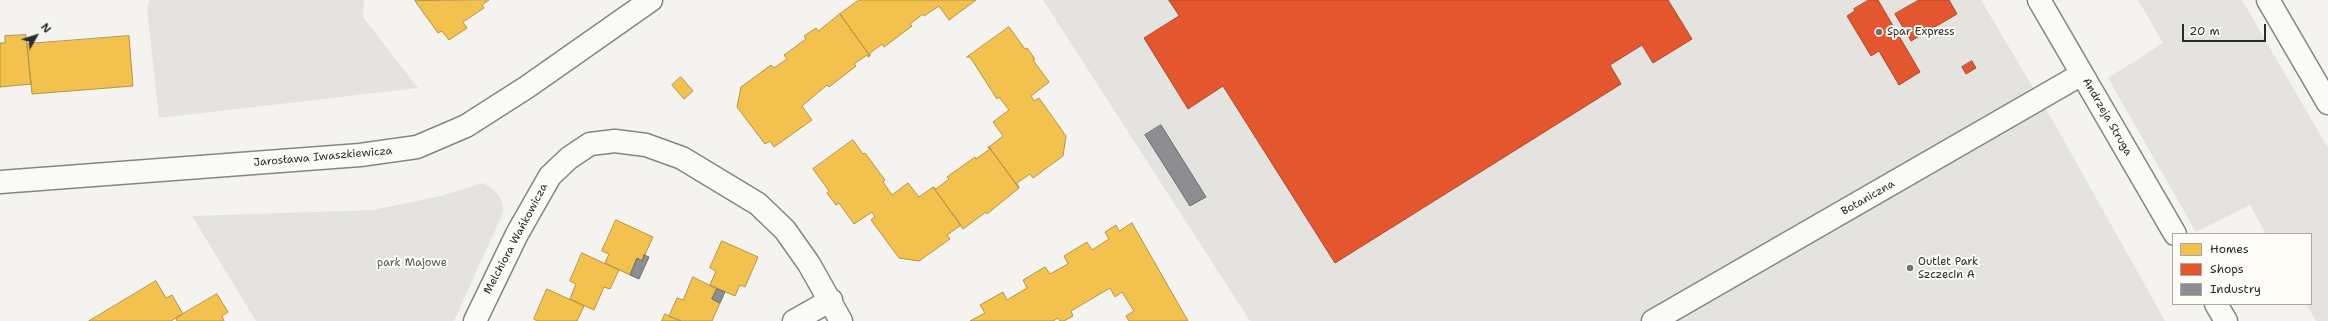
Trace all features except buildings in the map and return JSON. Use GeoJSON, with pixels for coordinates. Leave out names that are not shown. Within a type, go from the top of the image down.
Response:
{"type":"FeatureCollection","features":[{"type":"Feature","properties":{"kind":"street","name":"Jarosława Iwaszkiewicza"},"geometry":{"type":"LineString","coordinates":[[0,182],[360,156],[417,147],[466,126],[495,108],[651,0]]}},
{"type":"Feature","properties":{"kind":"street","name":"Andrzeja Struga"},"geometry":{"type":"LineString","coordinates":[[2039,0],[2174,233]]}},
{"type":"Feature","properties":{"kind":"street"},"geometry":{"type":"LineString","coordinates":[[2268,0],[2328,103]]}},
{"type":"Feature","properties":{"kind":"street","name":"Botaniczna"},"geometry":{"type":"LineString","coordinates":[[1653,321],[2082,74]]}},
{"type":"Feature","properties":{"kind":"street","name":"Melchiora Wańkowicza"},"geometry":{"type":"LineString","coordinates":[[475,321],[517,234],[550,176],[569,158],[590,144],[615,141],[646,145],[682,158],[758,204],[785,230],[809,264],[831,300],[841,321]]}},
{"type":"Feature","properties":{"kind":"street"},"geometry":{"type":"LineString","coordinates":[[794,321],[831,300]]}},
{"type":"Feature","properties":{"kind":"street"},"geometry":{"type":"LineString","coordinates":[[2217,305],[2226,321]]}},
{"type":"Feature","properties":{"kind":"shaded area"},"geometry":{"type":"Polygon","coordinates":[[[1043,0],[1981,0],[2057,128],[2165,321],[1250,321],[1043,0]]]}},
{"type":"Feature","properties":{"kind":"green space"},"geometry":{"type":"Polygon","coordinates":[[[150,0],[364,0],[363,17],[418,88],[159,118],[147,8],[150,0]]]}},
{"type":"Feature","properties":{"kind":"green space"},"geometry":{"type":"Polygon","coordinates":[[[2138,0],[2242,0],[2328,148],[2328,321],[2316,321],[2307,305],[2312,305],[2312,233],[2265,233],[2250,205],[2196,232],[2108,78],[2163,43],[2138,0]]]}},
{"type":"Feature","properties":{"kind":"green space","name":"park Majowe"},"geometry":{"type":"Polygon","coordinates":[[[483,183],[495,191],[501,199],[503,213],[454,321],[256,321],[192,216],[373,210],[441,196],[483,183]]]}},
{"type":"Feature","properties":{"kind":"place","name":"Spar Express"},"geometry":{"type":"Point","coordinates":[1879,32]}},
{"type":"Feature","properties":{"kind":"place","name":"Outlet Park Szczecin A"},"geometry":{"type":"Point","coordinates":[1910,268]}}]}
